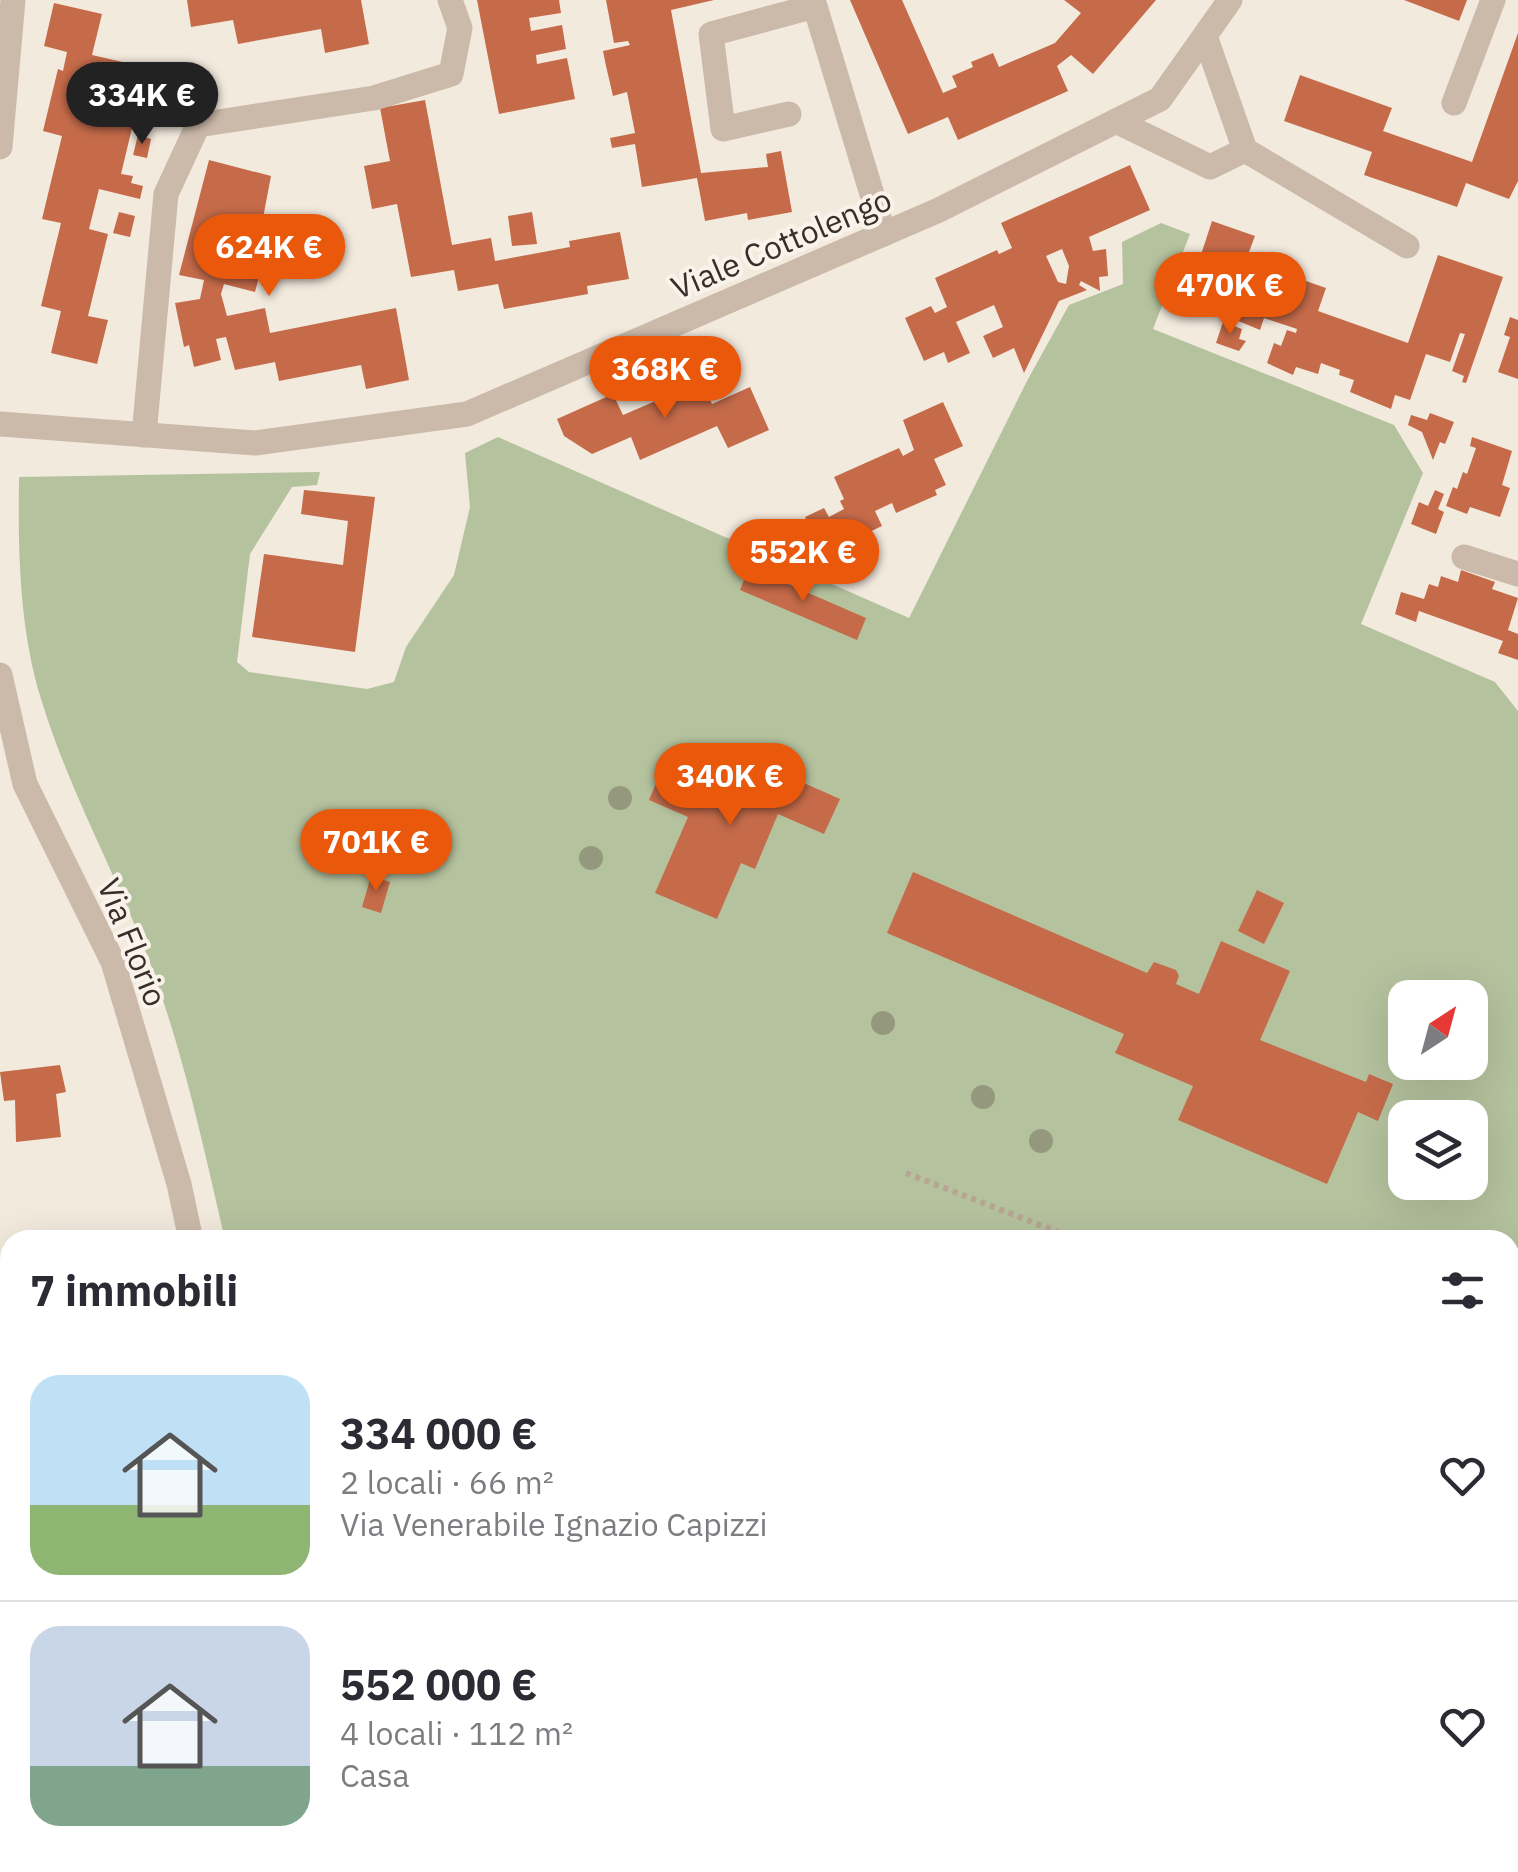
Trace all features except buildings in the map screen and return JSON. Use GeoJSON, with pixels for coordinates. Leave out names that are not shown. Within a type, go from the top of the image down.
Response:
{"type":"FeatureCollection","features":[{"type":"Feature","properties":{"kind":"street"},"geometry":{"type":"LineString","coordinates":[[0,147],[13,0]]}},
{"type":"Feature","properties":{"kind":"street"},"geometry":{"type":"LineString","coordinates":[[144,434],[166,194],[198,125],[374,98],[451,74],[460,28],[450,0]]}},
{"type":"Feature","properties":{"kind":"street","name":"Viale Cottolengo"},"geometry":{"type":"LineString","coordinates":[[0,424],[255,443],[467,414],[939,210],[1160,99],[1230,0]]}},
{"type":"Feature","properties":{"kind":"street"},"geometry":{"type":"LineString","coordinates":[[1454,103],[1493,0]]}},
{"type":"Feature","properties":{"kind":"street"},"geometry":{"type":"LineString","coordinates":[[789,114],[723,129],[712,34],[815,6],[884,234]]}},
{"type":"Feature","properties":{"kind":"street"},"geometry":{"type":"LineString","coordinates":[[1205,36],[1245,150],[1406,246]]}},
{"type":"Feature","properties":{"kind":"street"},"geometry":{"type":"LineString","coordinates":[[1116,121],[1210,167],[1245,150]]}},
{"type":"Feature","properties":{"kind":"street"},"geometry":{"type":"LineString","coordinates":[[1464,557],[1518,574]]}},
{"type":"Feature","properties":{"kind":"street","name":"Via Florio"},"geometry":{"type":"LineString","coordinates":[[0,674],[25,784],[113,962],[180,1184],[190,1230]]}},
{"type":"Feature","properties":{"kind":"path"},"geometry":{"type":"LineString","coordinates":[[906,1172],[1053,1230]]}},
{"type":"Feature","properties":{"kind":"green space"},"geometry":{"type":"Polygon","coordinates":[[[1161,223],[1190,234],[1153,329],[1394,425],[1423,473],[1361,624],[1495,682],[1518,711],[1518,1230],[223,1230],[171,1025],[134,923],[65,767],[34,675],[22,591],[19,477],[320,472],[317,485],[292,487],[250,554],[237,662],[249,672],[367,689],[394,682],[406,647],[454,575],[470,507],[465,453],[498,437],[909,618],[1069,305],[1123,284],[1122,242],[1161,223]]]}}]}
